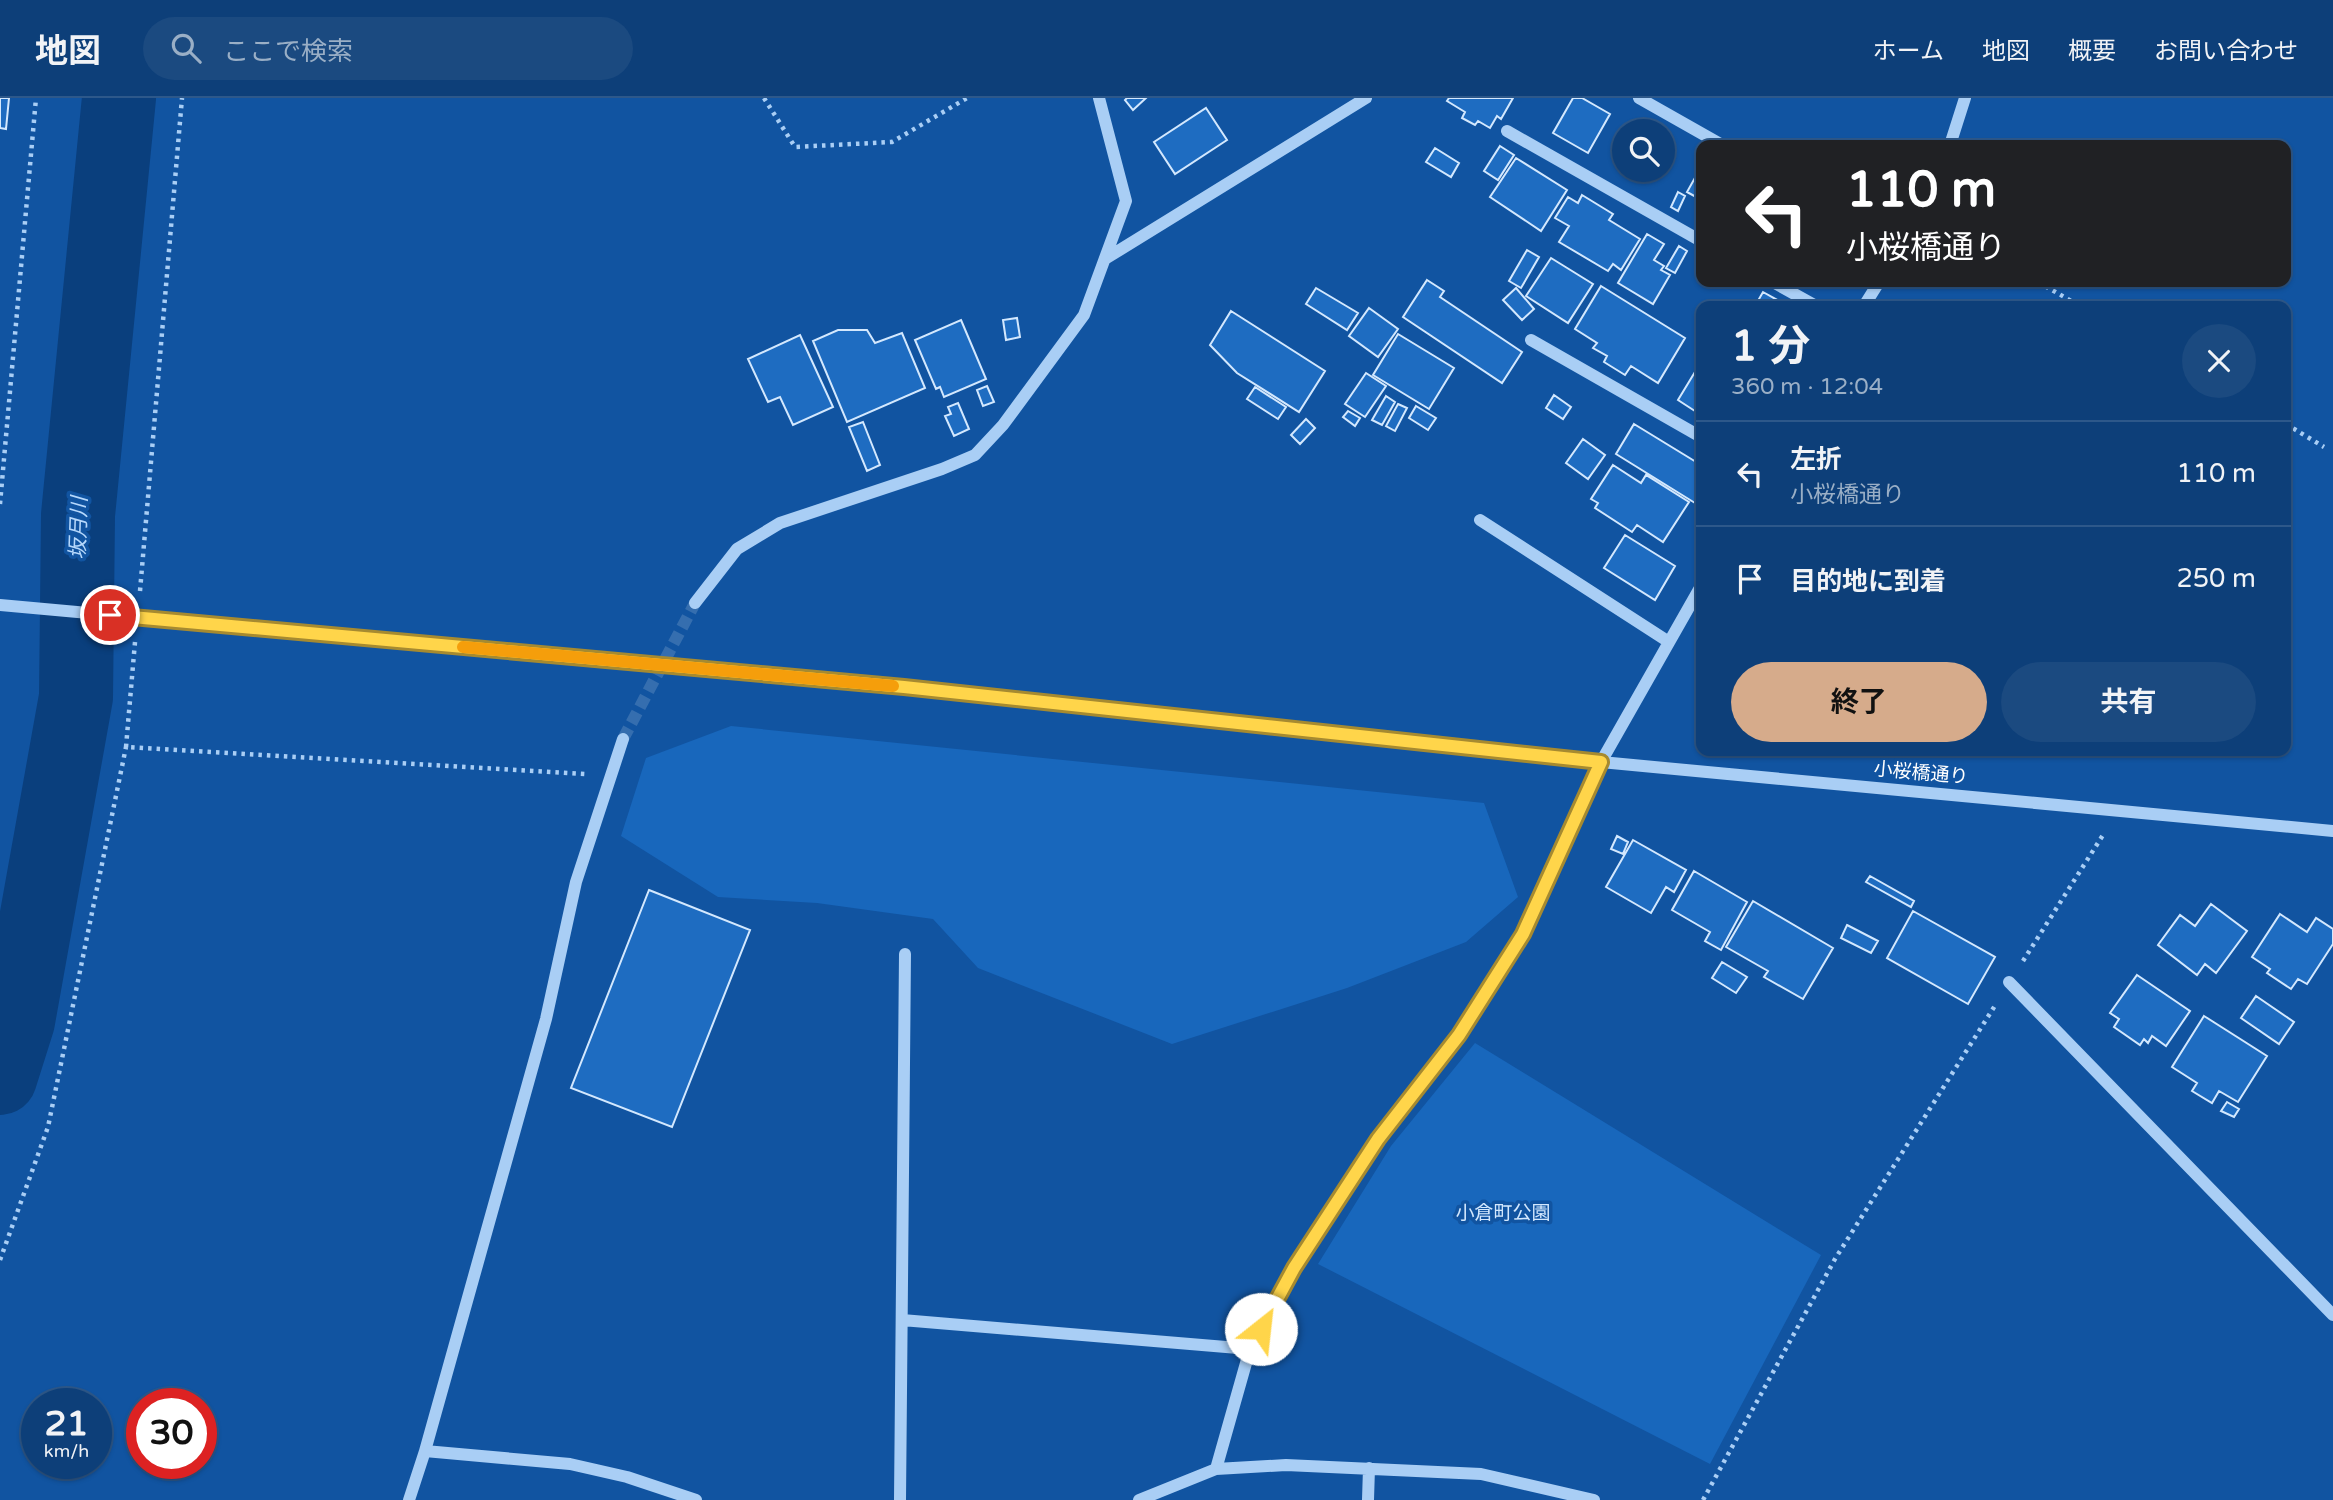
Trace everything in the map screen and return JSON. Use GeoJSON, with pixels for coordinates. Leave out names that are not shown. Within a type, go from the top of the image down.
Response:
{"type":"FeatureCollection","features":[{"type":"Feature","properties":{"kind":"street"},"geometry":{"type":"LineString","coordinates":[[695,603],[737,549],[780,523],[975,456],[1003,425],[1084,315],[1126,201],[1099,98]]}},
{"type":"Feature","properties":{"kind":"street"},"geometry":{"type":"LineString","coordinates":[[1105,259],[1366,98]]}},
{"type":"Feature","properties":{"kind":"street"},"geometry":{"type":"LineString","coordinates":[[1639,98],[1713,140]]}},
{"type":"Feature","properties":{"kind":"street"},"geometry":{"type":"LineString","coordinates":[[1952,140],[1965,98]]}},
{"type":"Feature","properties":{"kind":"street"},"geometry":{"type":"LineString","coordinates":[[1507,131],[1696,238]]}},
{"type":"Feature","properties":{"kind":"street"},"geometry":{"type":"LineString","coordinates":[[1782,287],[1807,301]]}},
{"type":"Feature","properties":{"kind":"street"},"geometry":{"type":"LineString","coordinates":[[1531,340],[1696,434]]}},
{"type":"Feature","properties":{"kind":"street"},"geometry":{"type":"LineString","coordinates":[[1479,520],[1669,642]]}},
{"type":"Feature","properties":{"kind":"street"},"geometry":{"type":"LineString","coordinates":[[1216,1469],[1250,1349],[1294,1268],[1378,1139],[1459,1035],[1523,934],[1601,762],[1696,595]]}},
{"type":"Feature","properties":{"kind":"street","name":"小桜橋通り"},"geometry":{"type":"LineString","coordinates":[[0,605],[904,687],[1601,762],[2333,831]]}},
{"type":"Feature","properties":{"kind":"street"},"geometry":{"type":"LineString","coordinates":[[409,1500],[547,1019],[576,882],[623,739]]}},
{"type":"Feature","properties":{"kind":"street"},"geometry":{"type":"LineString","coordinates":[[900,1500],[905,954]]}},
{"type":"Feature","properties":{"kind":"street"},"geometry":{"type":"LineString","coordinates":[[2009,982],[2333,1315]]}},
{"type":"Feature","properties":{"kind":"street"},"geometry":{"type":"LineString","coordinates":[[902,1320],[1250,1349]]}},
{"type":"Feature","properties":{"kind":"street"},"geometry":{"type":"LineString","coordinates":[[425,1451],[570,1464],[627,1477],[696,1500]]}},
{"type":"Feature","properties":{"kind":"street"},"geometry":{"type":"LineString","coordinates":[[1139,1500],[1216,1469],[1286,1465],[1481,1474],[1594,1500]]}},
{"type":"Feature","properties":{"kind":"street"},"geometry":{"type":"LineString","coordinates":[[1368,1500],[1369,1468]]}},
{"type":"Feature","properties":{"kind":"path"},"geometry":{"type":"LineString","coordinates":[[0,504],[36,98]]}},
{"type":"Feature","properties":{"kind":"path"},"geometry":{"type":"LineString","coordinates":[[139,595],[182,98]]}},
{"type":"Feature","properties":{"kind":"path"},"geometry":{"type":"LineString","coordinates":[[764,98],[795,147],[892,142],[967,98]]}},
{"type":"Feature","properties":{"kind":"path"},"geometry":{"type":"LineString","coordinates":[[2047,287],[2071,301]]}},
{"type":"Feature","properties":{"kind":"path"},"geometry":{"type":"LineString","coordinates":[[2291,427],[2324,447]]}},
{"type":"Feature","properties":{"kind":"path"},"geometry":{"type":"LineString","coordinates":[[0,1259],[48,1127],[126,747],[136,636]]}},
{"type":"Feature","properties":{"kind":"path"},"geometry":{"type":"LineString","coordinates":[[126,747],[611,776]]}},
{"type":"Feature","properties":{"kind":"path"},"geometry":{"type":"LineString","coordinates":[[1703,1500],[1835,1259],[2118,811]]}},
{"type":"Feature","properties":{"kind":"green space"},"geometry":{"type":"Polygon","coordinates":[[[731,726],[1484,803],[1518,897],[1466,942],[1347,988],[1172,1044],[978,968],[933,919],[817,903],[718,897],[621,836],[646,758],[731,726]]]}},
{"type":"Feature","properties":{"kind":"green space","name":"小倉町公園"},"geometry":{"type":"Polygon","coordinates":[[[1475,1043],[1821,1255],[1710,1464],[1318,1264],[1391,1146],[1475,1043]]]}},
{"type":"Feature","properties":{"kind":"building"},"geometry":{"type":"Polygon","coordinates":[[[0,98],[9,98],[6,129],[0,128],[0,98]]]}},
{"type":"Feature","properties":{"kind":"building"},"geometry":{"type":"Polygon","coordinates":[[[1146,98],[1133,110],[1125,100],[1146,98]]]}},
{"type":"Feature","properties":{"kind":"building"},"geometry":{"type":"Polygon","coordinates":[[[1449,98],[1513,98],[1501,119],[1497,116],[1490,128],[1478,121],[1475,125],[1462,118],[1465,112],[1447,101],[1449,98]]]}},
{"type":"Feature","properties":{"kind":"building"},"geometry":{"type":"Polygon","coordinates":[[[1573,98],[1582,98],[1610,114],[1588,153],[1553,133],[1573,98]]]}},
{"type":"Feature","properties":{"kind":"building"},"geometry":{"type":"Polygon","coordinates":[[[1206,108],[1227,140],[1175,174],[1154,142],[1206,108]]]}},
{"type":"Feature","properties":{"kind":"building"},"geometry":{"type":"Polygon","coordinates":[[[1500,146],[1514,155],[1498,180],[1484,171],[1500,146]]]}},
{"type":"Feature","properties":{"kind":"building"},"geometry":{"type":"Polygon","coordinates":[[[1435,148],[1459,163],[1451,177],[1426,162],[1435,148]]]}},
{"type":"Feature","properties":{"kind":"building"},"geometry":{"type":"Polygon","coordinates":[[[1516,158],[1567,190],[1541,231],[1490,197],[1516,158]]]}},
{"type":"Feature","properties":{"kind":"building"},"geometry":{"type":"Polygon","coordinates":[[[1696,176],[1696,197],[1687,192],[1696,176]]]}},
{"type":"Feature","properties":{"kind":"building"},"geometry":{"type":"Polygon","coordinates":[[[1678,192],[1685,196],[1678,211],[1671,207],[1678,192]]]}},
{"type":"Feature","properties":{"kind":"building"},"geometry":{"type":"Polygon","coordinates":[[[1582,195],[1613,214],[1609,220],[1640,239],[1621,270],[1613,264],[1608,271],[1559,242],[1569,226],[1555,218],[1568,197],[1578,203],[1582,195]]]}},
{"type":"Feature","properties":{"kind":"building"},"geometry":{"type":"Polygon","coordinates":[[[1647,234],[1664,244],[1654,260],[1664,266],[1661,270],[1670,275],[1653,304],[1618,283],[1647,234]]]}},
{"type":"Feature","properties":{"kind":"building"},"geometry":{"type":"Polygon","coordinates":[[[1679,246],[1687,251],[1675,273],[1666,268],[1679,246]]]}},
{"type":"Feature","properties":{"kind":"building"},"geometry":{"type":"Polygon","coordinates":[[[1527,250],[1539,257],[1521,288],[1509,281],[1527,250]]]}},
{"type":"Feature","properties":{"kind":"building"},"geometry":{"type":"Polygon","coordinates":[[[1551,258],[1593,284],[1568,323],[1526,296],[1551,258]]]}},
{"type":"Feature","properties":{"kind":"building"},"geometry":{"type":"Polygon","coordinates":[[[1427,280],[1444,291],[1440,297],[1522,352],[1502,383],[1403,317],[1427,280]]]}},
{"type":"Feature","properties":{"kind":"building"},"geometry":{"type":"Polygon","coordinates":[[[1601,286],[1685,338],[1658,383],[1631,366],[1625,375],[1604,362],[1607,356],[1593,348],[1597,343],[1575,329],[1601,286]]]}},
{"type":"Feature","properties":{"kind":"building"},"geometry":{"type":"Polygon","coordinates":[[[1316,288],[1358,313],[1347,330],[1306,304],[1316,288]]]}},
{"type":"Feature","properties":{"kind":"building"},"geometry":{"type":"Polygon","coordinates":[[[1516,288],[1534,309],[1522,320],[1503,300],[1516,288]]]}},
{"type":"Feature","properties":{"kind":"building"},"geometry":{"type":"Polygon","coordinates":[[[1763,292],[1779,301],[1758,301],[1763,292]]]}},
{"type":"Feature","properties":{"kind":"building"},"geometry":{"type":"Polygon","coordinates":[[[1369,308],[1398,329],[1378,357],[1349,336],[1369,308]]]}},
{"type":"Feature","properties":{"kind":"building"},"geometry":{"type":"Polygon","coordinates":[[[1231,311],[1325,371],[1299,412],[1237,373],[1210,345],[1231,311]]]}},
{"type":"Feature","properties":{"kind":"building"},"geometry":{"type":"Polygon","coordinates":[[[1017,318],[1020,337],[1006,340],[1003,320],[1017,318]]]}},
{"type":"Feature","properties":{"kind":"building"},"geometry":{"type":"Polygon","coordinates":[[[961,320],[986,379],[944,397],[940,387],[936,389],[915,340],[961,320]]]}},
{"type":"Feature","properties":{"kind":"building"},"geometry":{"type":"Polygon","coordinates":[[[838,330],[867,330],[875,343],[902,333],[925,388],[847,422],[813,341],[838,330]]]}},
{"type":"Feature","properties":{"kind":"building"},"geometry":{"type":"Polygon","coordinates":[[[1398,334],[1454,368],[1429,409],[1373,375],[1398,334]]]}},
{"type":"Feature","properties":{"kind":"building"},"geometry":{"type":"Polygon","coordinates":[[[800,335],[833,407],[793,425],[780,397],[768,402],[748,359],[800,335]]]}},
{"type":"Feature","properties":{"kind":"building"},"geometry":{"type":"Polygon","coordinates":[[[1696,370],[1696,412],[1678,400],[1696,370]]]}},
{"type":"Feature","properties":{"kind":"building"},"geometry":{"type":"Polygon","coordinates":[[[1366,373],[1386,386],[1365,417],[1345,404],[1366,373]]]}},
{"type":"Feature","properties":{"kind":"building"},"geometry":{"type":"Polygon","coordinates":[[[987,386],[994,402],[983,406],[977,390],[987,386]]]}},
{"type":"Feature","properties":{"kind":"building"},"geometry":{"type":"Polygon","coordinates":[[[1255,387],[1286,407],[1278,419],[1247,399],[1255,387]]]}},
{"type":"Feature","properties":{"kind":"building"},"geometry":{"type":"Polygon","coordinates":[[[1554,395],[1571,407],[1563,419],[1546,408],[1554,395]]]}},
{"type":"Feature","properties":{"kind":"building"},"geometry":{"type":"Polygon","coordinates":[[[1386,396],[1395,402],[1382,425],[1372,420],[1386,396]]]}},
{"type":"Feature","properties":{"kind":"building"},"geometry":{"type":"Polygon","coordinates":[[[958,403],[969,429],[954,436],[945,416],[951,414],[948,407],[958,403]]]}},
{"type":"Feature","properties":{"kind":"building"},"geometry":{"type":"Polygon","coordinates":[[[1398,404],[1407,408],[1395,431],[1386,426],[1398,404]]]}},
{"type":"Feature","properties":{"kind":"building"},"geometry":{"type":"Polygon","coordinates":[[[1416,406],[1436,418],[1428,430],[1409,418],[1416,406]]]}},
{"type":"Feature","properties":{"kind":"building"},"geometry":{"type":"Polygon","coordinates":[[[1348,411],[1360,418],[1355,426],[1343,417],[1348,411]]]}},
{"type":"Feature","properties":{"kind":"building"},"geometry":{"type":"Polygon","coordinates":[[[1306,419],[1315,428],[1300,444],[1291,435],[1306,419]]]}},
{"type":"Feature","properties":{"kind":"building"},"geometry":{"type":"Polygon","coordinates":[[[863,422],[880,465],[867,471],[849,427],[863,422]]]}},
{"type":"Feature","properties":{"kind":"building"},"geometry":{"type":"Polygon","coordinates":[[[1634,424],[1696,462],[1696,502],[1695,503],[1616,454],[1634,424]]]}},
{"type":"Feature","properties":{"kind":"building"},"geometry":{"type":"Polygon","coordinates":[[[1583,439],[1605,455],[1588,479],[1566,463],[1583,439]]]}},
{"type":"Feature","properties":{"kind":"building"},"geometry":{"type":"Polygon","coordinates":[[[1613,465],[1641,483],[1646,475],[1689,502],[1663,542],[1637,525],[1632,532],[1595,508],[1598,503],[1591,499],[1613,465]]]}},
{"type":"Feature","properties":{"kind":"building"},"geometry":{"type":"Polygon","coordinates":[[[1625,535],[1675,566],[1655,600],[1604,568],[1625,535]]]}},
{"type":"Feature","properties":{"kind":"building"},"geometry":{"type":"Polygon","coordinates":[[[1617,836],[1628,842],[1623,854],[1611,849],[1617,836]]]}},
{"type":"Feature","properties":{"kind":"building"},"geometry":{"type":"Polygon","coordinates":[[[1633,840],[1686,870],[1674,892],[1666,887],[1651,913],[1606,887],[1633,840]]]}},
{"type":"Feature","properties":{"kind":"building"},"geometry":{"type":"Polygon","coordinates":[[[1694,871],[1747,902],[1721,950],[1705,941],[1710,932],[1672,910],[1694,871]]]}},
{"type":"Feature","properties":{"kind":"building"},"geometry":{"type":"Polygon","coordinates":[[[1870,876],[1914,901],[1911,907],[1866,882],[1870,876]]]}},
{"type":"Feature","properties":{"kind":"building"},"geometry":{"type":"Polygon","coordinates":[[[649,890],[750,930],[672,1127],[571,1088],[649,890]]]}},
{"type":"Feature","properties":{"kind":"building"},"geometry":{"type":"Polygon","coordinates":[[[1753,901],[1833,948],[1803,999],[1764,977],[1768,971],[1726,947],[1753,901]]]}},
{"type":"Feature","properties":{"kind":"building"},"geometry":{"type":"Polygon","coordinates":[[[2211,904],[2247,931],[2216,973],[2205,964],[2197,975],[2158,945],[2180,915],[2195,926],[2211,904]]]}},
{"type":"Feature","properties":{"kind":"building"},"geometry":{"type":"Polygon","coordinates":[[[1913,911],[1995,957],[1968,1004],[1887,958],[1913,911]]]}},
{"type":"Feature","properties":{"kind":"building"},"geometry":{"type":"Polygon","coordinates":[[[2280,914],[2307,932],[2316,918],[2333,929],[2333,944],[2307,984],[2298,979],[2291,989],[2267,973],[2270,969],[2252,957],[2280,914]]]}},
{"type":"Feature","properties":{"kind":"building"},"geometry":{"type":"Polygon","coordinates":[[[1847,925],[1878,941],[1871,953],[1841,938],[1847,925]]]}},
{"type":"Feature","properties":{"kind":"building"},"geometry":{"type":"Polygon","coordinates":[[[1722,962],[1747,977],[1736,993],[1712,978],[1722,962]]]}},
{"type":"Feature","properties":{"kind":"building"},"geometry":{"type":"Polygon","coordinates":[[[2137,975],[2190,1011],[2166,1046],[2152,1036],[2148,1043],[2144,1039],[2140,1045],[2114,1027],[2119,1019],[2110,1013],[2137,975]]]}},
{"type":"Feature","properties":{"kind":"building"},"geometry":{"type":"Polygon","coordinates":[[[2256,996],[2294,1022],[2279,1044],[2241,1018],[2256,996]]]}},
{"type":"Feature","properties":{"kind":"building"},"geometry":{"type":"Polygon","coordinates":[[[2204,1016],[2267,1056],[2238,1102],[2219,1091],[2212,1103],[2192,1091],[2197,1083],[2172,1067],[2204,1016]]]}},
{"type":"Feature","properties":{"kind":"building"},"geometry":{"type":"Polygon","coordinates":[[[2227,1102],[2239,1109],[2234,1117],[2221,1111],[2227,1102]]]}},
{"type":"Feature","properties":{"kind":"waterway","name":"坂月川"},"geometry":{"type":"LineString","coordinates":[[0,1078],[18,1021],[76,697],[78,515],[119,98]]}},
{"type":"Feature","properties":{"kind":"tunnel"},"geometry":{"type":"LineString","coordinates":[[623,739],[695,603]]}},
{"type":"Feature","properties":{"kind":"slow traffic"},"geometry":{"type":"LineString","coordinates":[[463,647],[893,686]]}},
{"type":"Feature","properties":{"kind":"route"},"geometry":{"type":"LineString","coordinates":[[110,615],[904,687],[1601,762],[1523,934],[1459,1035],[1378,1139],[1294,1268],[1261,1329]]}}]}
